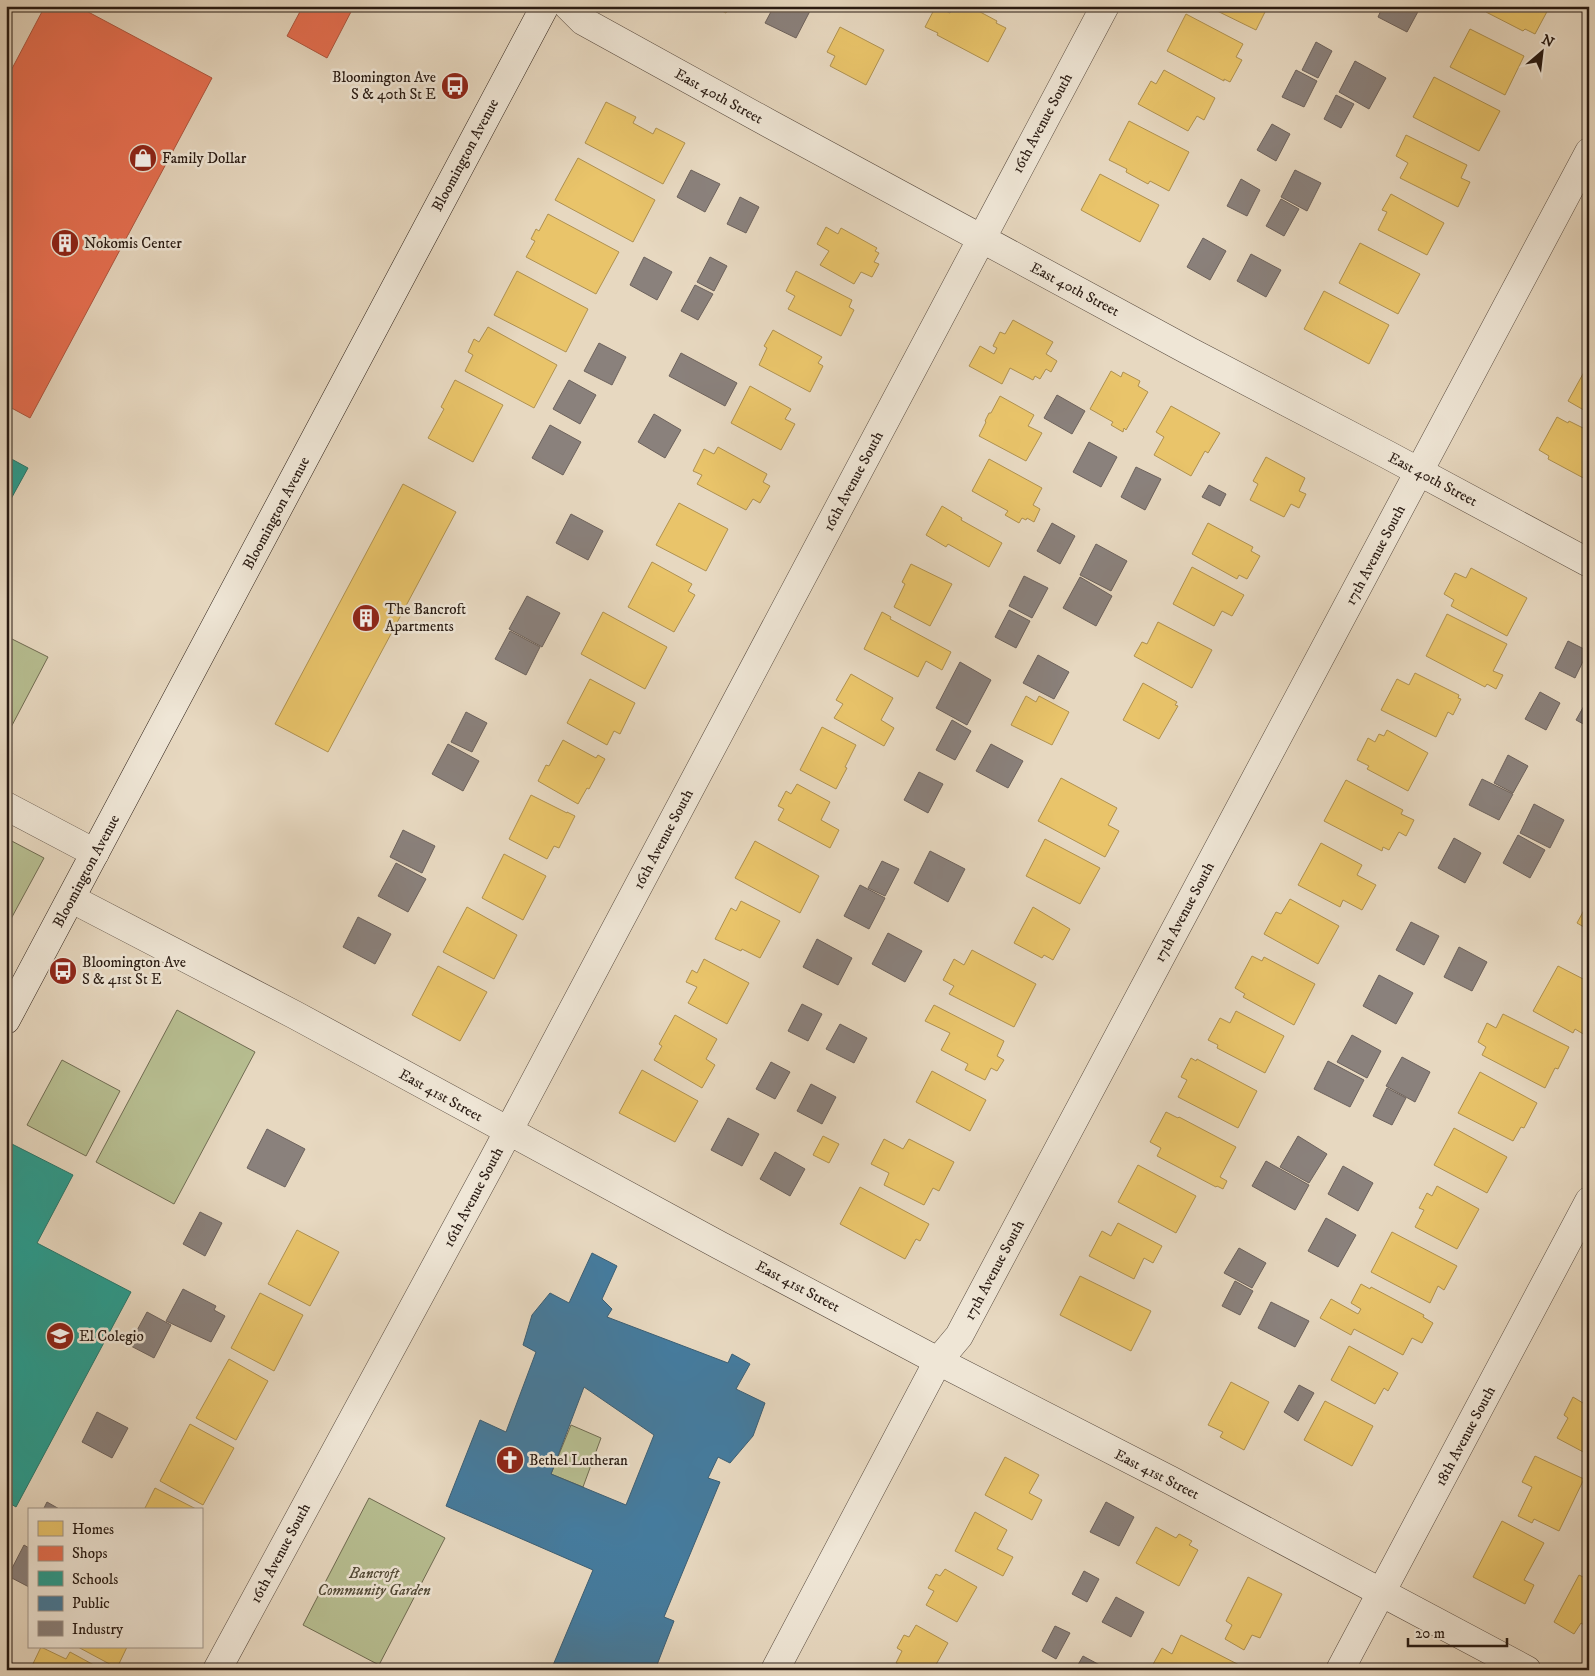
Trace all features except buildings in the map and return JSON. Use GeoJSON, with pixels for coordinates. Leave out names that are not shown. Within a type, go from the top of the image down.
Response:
{"type":"FeatureCollection","features":[{"type":"Feature","properties":{"kind":"street","name":"Bloomington Avenue"},"geometry":{"type":"LineString","coordinates":[[6,1020],[545,6]]}},
{"type":"Feature","properties":{"kind":"street","name":"East 40th Street"},"geometry":{"type":"LineString","coordinates":[[568,6],[583,21],[770,124],[1189,351],[1420,471],[1589,563]]}},
{"type":"Feature","properties":{"kind":"street","name":"16th Avenue South"},"geometry":{"type":"LineString","coordinates":[[217,1670],[508,1131],[1104,6]]}},
{"type":"Feature","properties":{"kind":"street","name":"17th Avenue South"},"geometry":{"type":"LineString","coordinates":[[775,1670],[938,1361],[959,1336],[1589,152]]}},
{"type":"Feature","properties":{"kind":"street"},"geometry":{"type":"LineString","coordinates":[[6,806],[95,853]]}},
{"type":"Feature","properties":{"kind":"street","name":"East 41st Street"},"geometry":{"type":"LineString","coordinates":[[72,899],[286,1011],[938,1361],[1170,1480],[1527,1670]]}},
{"type":"Feature","properties":{"kind":"street","name":"18th Avenue South"},"geometry":{"type":"LineString","coordinates":[[1340,1670],[1589,1201]]}},
{"type":"Feature","properties":{"kind":"green space"},"geometry":{"type":"Polygon","coordinates":[[[6,636],[48,657],[9,731],[6,730],[6,636]]]}},
{"type":"Feature","properties":{"kind":"green space"},"geometry":{"type":"Polygon","coordinates":[[[6,838],[44,858],[6,928],[6,838]]]}},
{"type":"Feature","properties":{"kind":"green space"},"geometry":{"type":"Polygon","coordinates":[[[177,1010],[255,1052],[174,1204],[96,1162],[177,1010]]]}},
{"type":"Feature","properties":{"kind":"green space"},"geometry":{"type":"Polygon","coordinates":[[[62,1060],[120,1091],[86,1156],[27,1125],[62,1060]]]}},
{"type":"Feature","properties":{"kind":"green space"},"geometry":{"type":"Polygon","coordinates":[[[571,1425],[601,1438],[583,1487],[551,1474],[571,1425]]]}},
{"type":"Feature","properties":{"kind":"green space","name":"Bancroft Community Garden"},"geometry":{"type":"Polygon","coordinates":[[[369,1498],[445,1538],[379,1665],[303,1625],[369,1498]]]}},
{"type":"Feature","properties":{"kind":"place","name":"Bloomington Ave S & 40th St E"},"geometry":{"type":"Point","coordinates":[455,86]}},
{"type":"Feature","properties":{"kind":"place","name":"Family Dollar"},"geometry":{"type":"Point","coordinates":[143,158]}},
{"type":"Feature","properties":{"kind":"place","name":"Nokomis Center"},"geometry":{"type":"Point","coordinates":[65,243]}},
{"type":"Feature","properties":{"kind":"place","name":"The Bancroft Apartments"},"geometry":{"type":"Point","coordinates":[366,618]}},
{"type":"Feature","properties":{"kind":"place","name":"Bloomington Ave S & 41st St E"},"geometry":{"type":"Point","coordinates":[63,971]}},
{"type":"Feature","properties":{"kind":"place","name":"El Colegio"},"geometry":{"type":"Point","coordinates":[60,1336]}},
{"type":"Feature","properties":{"kind":"place","name":"Bethel Lutheran"},"geometry":{"type":"Point","coordinates":[510,1460]}}]}
